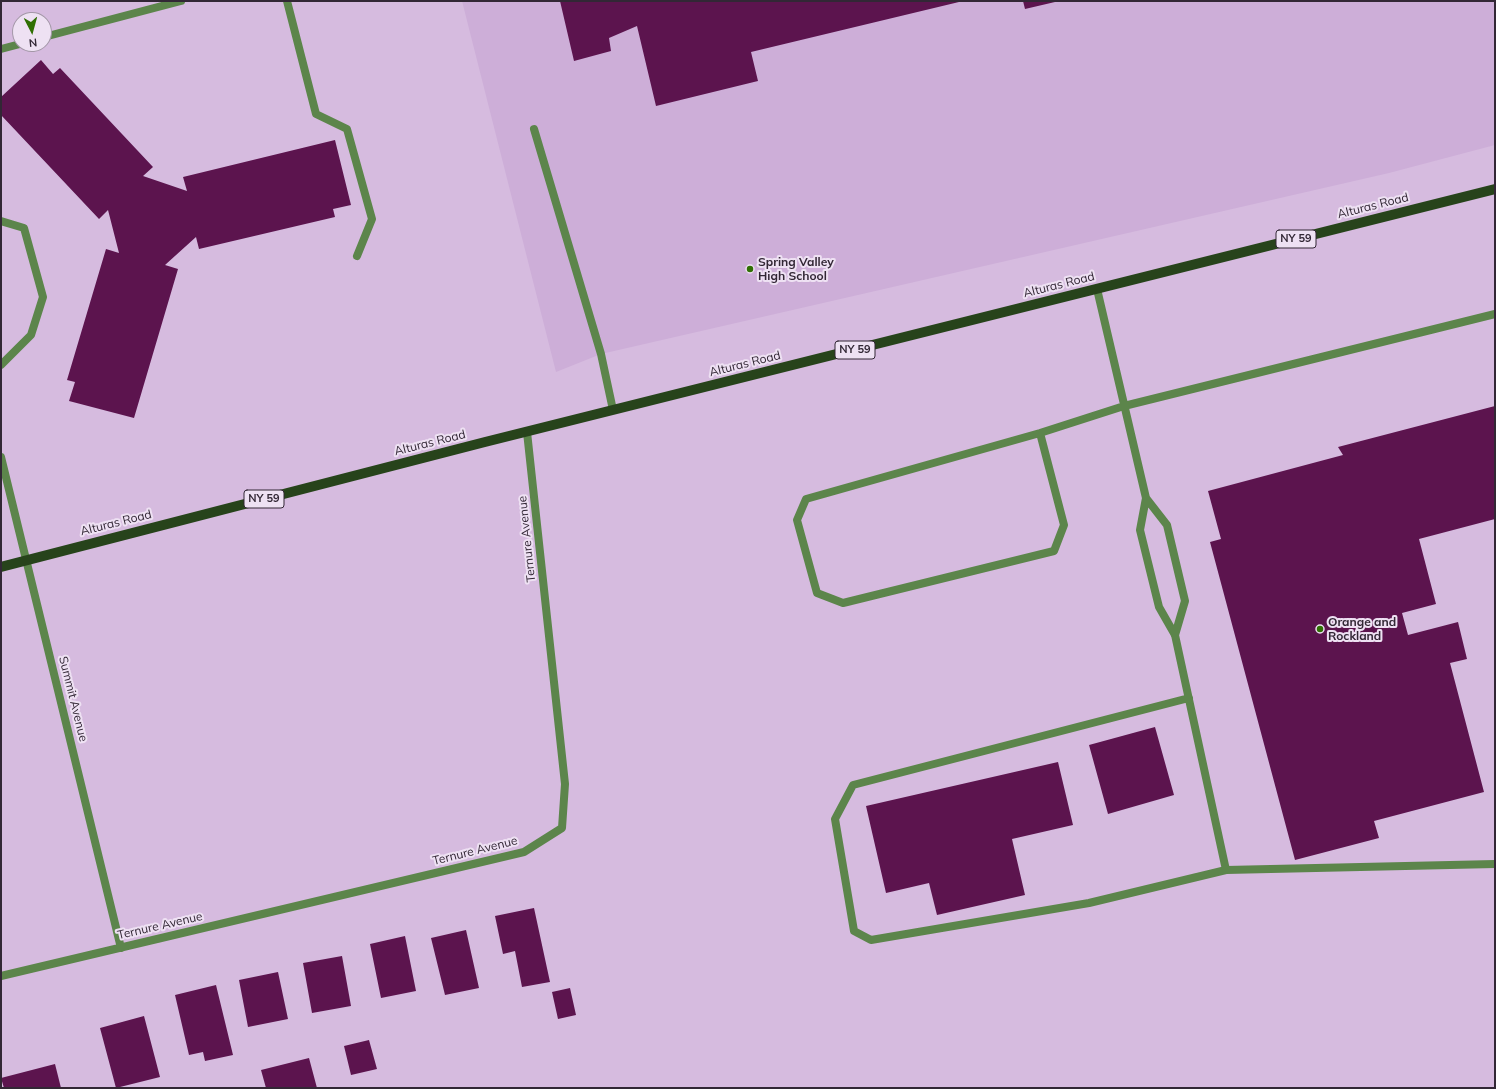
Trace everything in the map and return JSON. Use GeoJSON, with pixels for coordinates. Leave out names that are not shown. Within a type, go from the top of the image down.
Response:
{"type":"FeatureCollection","features":[{"type":"Feature","properties":{"kind":"main road","name":"Alturas Road"},"geometry":{"type":"LineString","coordinates":[[1,567],[613,410],[1495,188]]}},
{"type":"Feature","properties":{"kind":"street"},"geometry":{"type":"LineString","coordinates":[[52,35],[181,1]]}},
{"type":"Feature","properties":{"kind":"street"},"geometry":{"type":"LineString","coordinates":[[287,1],[316,114],[348,128],[372,219],[357,256]]}},
{"type":"Feature","properties":{"kind":"street"},"geometry":{"type":"LineString","coordinates":[[1,49],[12,46]]}},
{"type":"Feature","properties":{"kind":"street"},"geometry":{"type":"LineString","coordinates":[[534,129],[601,354],[613,410]]}},
{"type":"Feature","properties":{"kind":"street"},"geometry":{"type":"LineString","coordinates":[[1,221],[24,228],[42,297],[31,335],[1,365]]}},
{"type":"Feature","properties":{"kind":"street"},"geometry":{"type":"LineString","coordinates":[[1097,289],[1146,498],[1140,530],[1159,607],[1175,635],[1226,870]]}},
{"type":"Feature","properties":{"kind":"street"},"geometry":{"type":"LineString","coordinates":[[1040,433],[1064,525],[1054,551],[843,603],[816,593],[797,520],[806,499],[1040,433],[1124,406],[1495,314]]}},
{"type":"Feature","properties":{"kind":"street","name":"Ternure Avenue"},"geometry":{"type":"LineString","coordinates":[[1,976],[524,852],[562,828],[565,784],[527,432]]}},
{"type":"Feature","properties":{"kind":"street","name":"Summit Avenue"},"geometry":{"type":"LineString","coordinates":[[1,457],[121,948]]}},
{"type":"Feature","properties":{"kind":"street"},"geometry":{"type":"LineString","coordinates":[[1146,498],[1167,525],[1185,601],[1175,635]]}},
{"type":"Feature","properties":{"kind":"street"},"geometry":{"type":"LineString","coordinates":[[1189,698],[854,785],[836,819],[854,930],[871,940],[1089,903],[1226,870],[1495,864]]}},
{"type":"Feature","properties":{"kind":"shaded area","name":"Spring Valley High School"},"geometry":{"type":"Polygon","coordinates":[[[462,1],[1495,1],[1495,145],[1389,173],[601,354],[556,372],[462,1]]]}},
{"type":"Feature","properties":{"kind":"building"},"geometry":{"type":"Polygon","coordinates":[[[560,1],[959,2],[751,52],[758,81],[656,106],[637,26],[609,38],[611,51],[574,61],[560,1]]]}},
{"type":"Feature","properties":{"kind":"building"},"geometry":{"type":"Polygon","coordinates":[[[1023,1],[1055,1],[1055,2],[1025,9],[1023,1]]]}},
{"type":"Feature","properties":{"kind":"building"},"geometry":{"type":"Polygon","coordinates":[[[41,60],[53,74],[60,68],[153,167],[143,176],[187,191],[183,177],[335,140],[351,205],[333,209],[335,217],[199,249],[196,237],[165,265],[178,269],[134,418],[69,401],[75,382],[67,380],[106,249],[119,253],[108,210],[99,219],[1,115],[1,97],[41,60]]]}},
{"type":"Feature","properties":{"kind":"building","name":"Orange and Rockland"},"geometry":{"type":"Polygon","coordinates":[[[1495,406],[1495,519],[1419,539],[1436,604],[1402,613],[1408,635],[1458,622],[1467,659],[1450,663],[1484,792],[1374,821],[1379,838],[1295,860],[1210,542],[1221,539],[1208,491],[1343,455],[1338,447],[1495,406]]]}},
{"type":"Feature","properties":{"kind":"building"},"geometry":{"type":"Polygon","coordinates":[[[1155,727],[1174,795],[1108,814],[1089,745],[1155,727]]]}},
{"type":"Feature","properties":{"kind":"building"},"geometry":{"type":"Polygon","coordinates":[[[1058,762],[1073,825],[1012,839],[1025,895],[937,915],[929,883],[886,893],[866,806],[1058,762]]]}},
{"type":"Feature","properties":{"kind":"building"},"geometry":{"type":"Polygon","coordinates":[[[534,908],[550,982],[522,987],[515,951],[503,954],[495,916],[534,908]]]}},
{"type":"Feature","properties":{"kind":"building"},"geometry":{"type":"Polygon","coordinates":[[[466,930],[479,988],[445,995],[431,938],[466,930]]]}},
{"type":"Feature","properties":{"kind":"building"},"geometry":{"type":"Polygon","coordinates":[[[405,936],[416,991],[381,998],[370,944],[405,936]]]}},
{"type":"Feature","properties":{"kind":"building"},"geometry":{"type":"Polygon","coordinates":[[[342,956],[351,1006],[312,1013],[303,963],[342,956]]]}},
{"type":"Feature","properties":{"kind":"building"},"geometry":{"type":"Polygon","coordinates":[[[278,972],[288,1019],[248,1027],[239,980],[278,972]]]}},
{"type":"Feature","properties":{"kind":"building"},"geometry":{"type":"Polygon","coordinates":[[[216,985],[233,1055],[205,1061],[203,1052],[189,1055],[175,995],[216,985]]]}},
{"type":"Feature","properties":{"kind":"building"},"geometry":{"type":"Polygon","coordinates":[[[570,988],[576,1015],[558,1019],[552,992],[570,988]]]}},
{"type":"Feature","properties":{"kind":"building"},"geometry":{"type":"Polygon","coordinates":[[[144,1016],[160,1077],[116,1088],[100,1028],[144,1016]]]}},
{"type":"Feature","properties":{"kind":"building"},"geometry":{"type":"Polygon","coordinates":[[[369,1040],[377,1069],[351,1075],[344,1046],[369,1040]]]}},
{"type":"Feature","properties":{"kind":"building"},"geometry":{"type":"Polygon","coordinates":[[[309,1058],[317,1088],[266,1088],[261,1070],[309,1058]]]}},
{"type":"Feature","properties":{"kind":"building"},"geometry":{"type":"Polygon","coordinates":[[[55,1064],[61,1088],[4,1088],[1,1078],[55,1064]]]}},
{"type":"Feature","properties":{"kind":"place","name":"Spring Valley High School"},"geometry":{"type":"Point","coordinates":[750,269]}},
{"type":"Feature","properties":{"kind":"place","name":"Orange and Rockland"},"geometry":{"type":"Point","coordinates":[1320,629]}}]}
